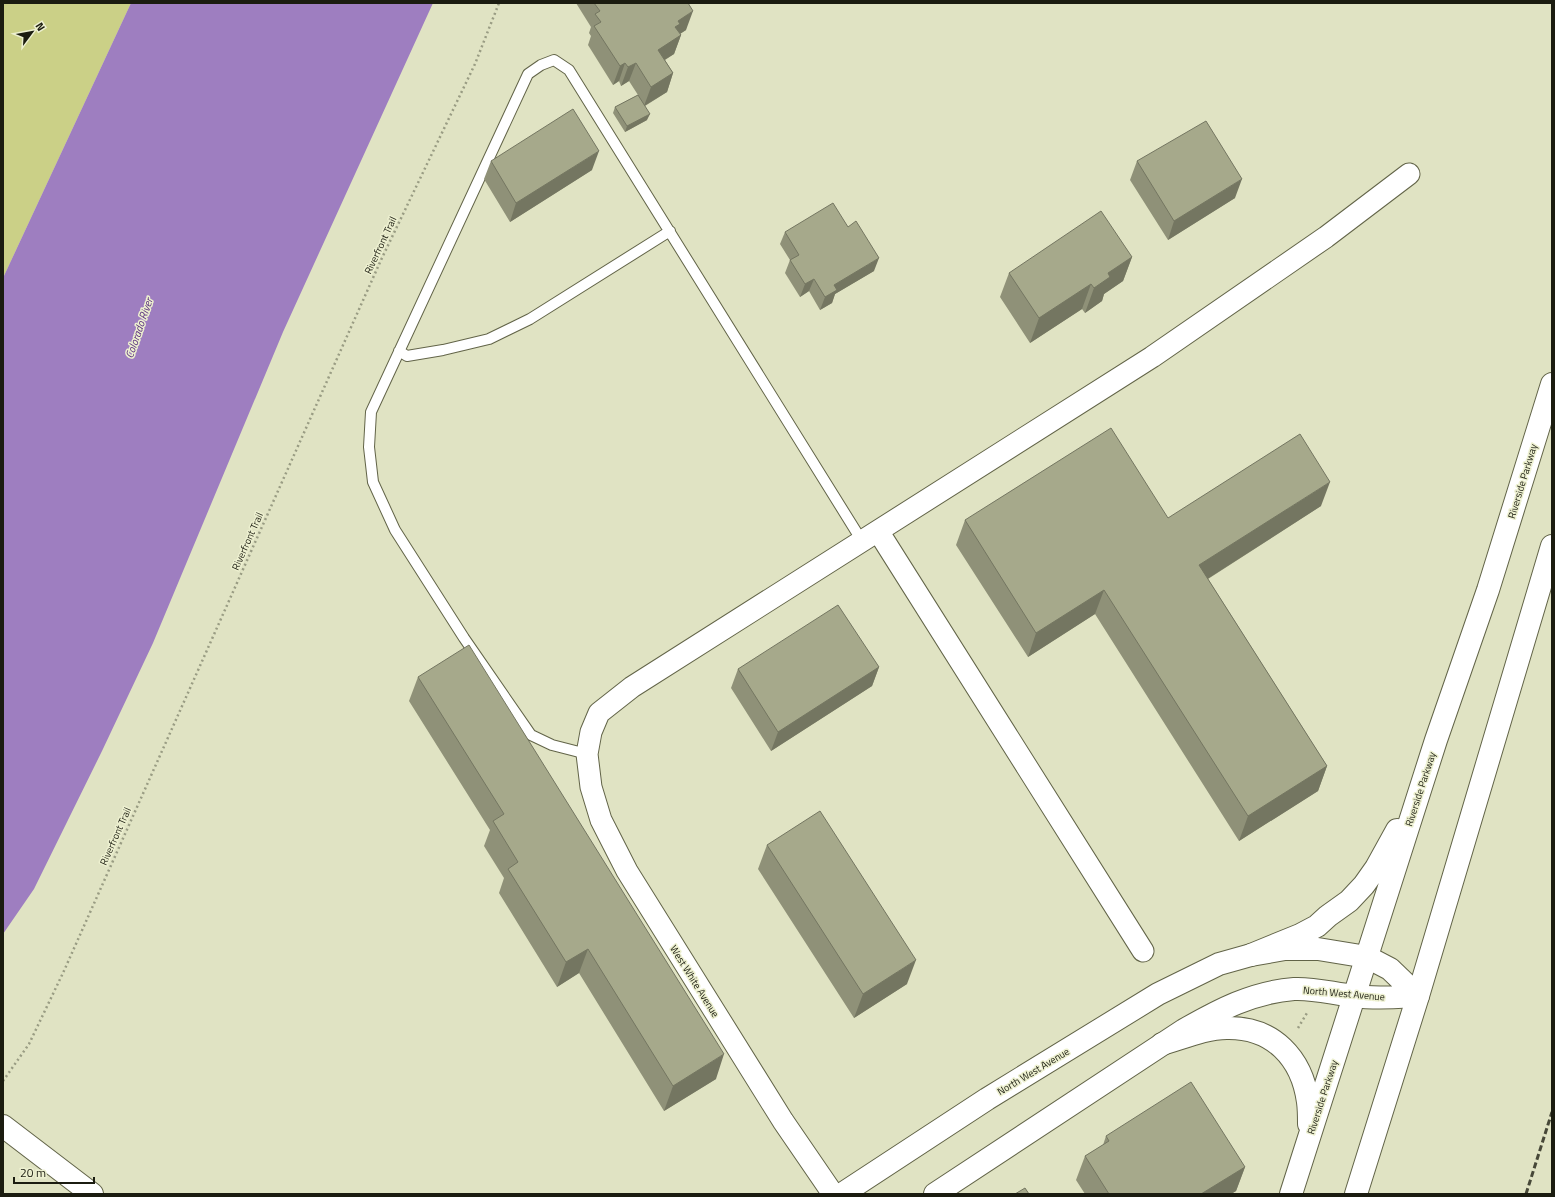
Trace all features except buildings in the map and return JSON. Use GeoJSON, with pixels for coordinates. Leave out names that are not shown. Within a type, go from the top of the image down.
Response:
{"type":"FeatureCollection","features":[{"type":"Feature","properties":{"kind":"main road","name":"Riverside Parkway"},"geometry":{"type":"LineString","coordinates":[[1291,1194],[1420,789],[1488,590],[1552,384]]}},
{"type":"Feature","properties":{"kind":"main road"},"geometry":{"type":"LineString","coordinates":[[1356,1194],[1418,996],[1552,546]]}},
{"type":"Feature","properties":{"kind":"main road"},"geometry":{"type":"LineString","coordinates":[[1251,954],[1300,935],[1317,926],[1349,901],[1364,885],[1376,868],[1420,789]]}},
{"type":"Feature","properties":{"kind":"main road","name":"North West Avenue"},"geometry":{"type":"LineString","coordinates":[[842,1194],[987,1099],[1158,994],[1220,964],[1251,954],[1285,949],[1318,949],[1367,958],[1390,969],[1418,996]]}},
{"type":"Feature","properties":{"kind":"main road","name":"North West Avenue"},"geometry":{"type":"LineString","coordinates":[[935,1194],[1162,1044],[1215,1012],[1242,1000],[1269,992],[1295,989],[1314,989],[1354,996],[1384,998],[1418,996]]}},
{"type":"Feature","properties":{"kind":"main road"},"geometry":{"type":"LineString","coordinates":[[1162,1044],[1204,1031],[1226,1028],[1242,1029],[1263,1034],[1278,1043],[1284,1048],[1299,1070],[1305,1087],[1309,1103],[1309,1140]]}},
{"type":"Feature","properties":{"kind":"main road"},"geometry":{"type":"LineString","coordinates":[[5,1128],[92,1194]]}},
{"type":"Feature","properties":{"kind":"street","name":"West White Avenue"},"geometry":{"type":"LineString","coordinates":[[833,1194],[783,1121],[627,871],[601,820],[591,787],[587,754],[591,732],[600,713],[632,686],[1152,357],[1326,237],[1409,174]]}},
{"type":"Feature","properties":{"kind":"street"},"geometry":{"type":"LineString","coordinates":[[870,536],[1144,951]]}},
{"type":"Feature","properties":{"kind":"lane"},"geometry":{"type":"LineString","coordinates":[[587,754],[552,745],[531,735],[464,638],[395,530],[373,482],[369,447],[371,412],[528,74],[541,65],[554,60],[569,70],[670,231],[870,536]]}},
{"type":"Feature","properties":{"kind":"lane"},"geometry":{"type":"LineString","coordinates":[[399,351],[407,356],[443,350],[489,339],[530,319],[670,231]]}},
{"type":"Feature","properties":{"kind":"path","name":"Riverfront Trail"},"geometry":{"type":"LineString","coordinates":[[3,1081],[29,1044],[63,973],[381,260],[475,64],[500,3]]}},
{"type":"Feature","properties":{"kind":"path"},"geometry":{"type":"LineString","coordinates":[[1297,1028],[1310,1008]]}},
{"type":"Feature","properties":{"kind":"green space"},"geometry":{"type":"Polygon","coordinates":[[[3,3],[131,3],[3,278],[3,3]]]}},
{"type":"Feature","properties":{"kind":"water","name":"Colorado River"},"geometry":{"type":"Polygon","coordinates":[[[131,3],[433,3],[283,332],[153,643],[34,889],[3,934],[3,278],[131,3]]]}},
{"type":"Feature","properties":{"kind":"railway"},"geometry":{"type":"LineString","coordinates":[[1526,1194],[1552,1112]]}}]}
